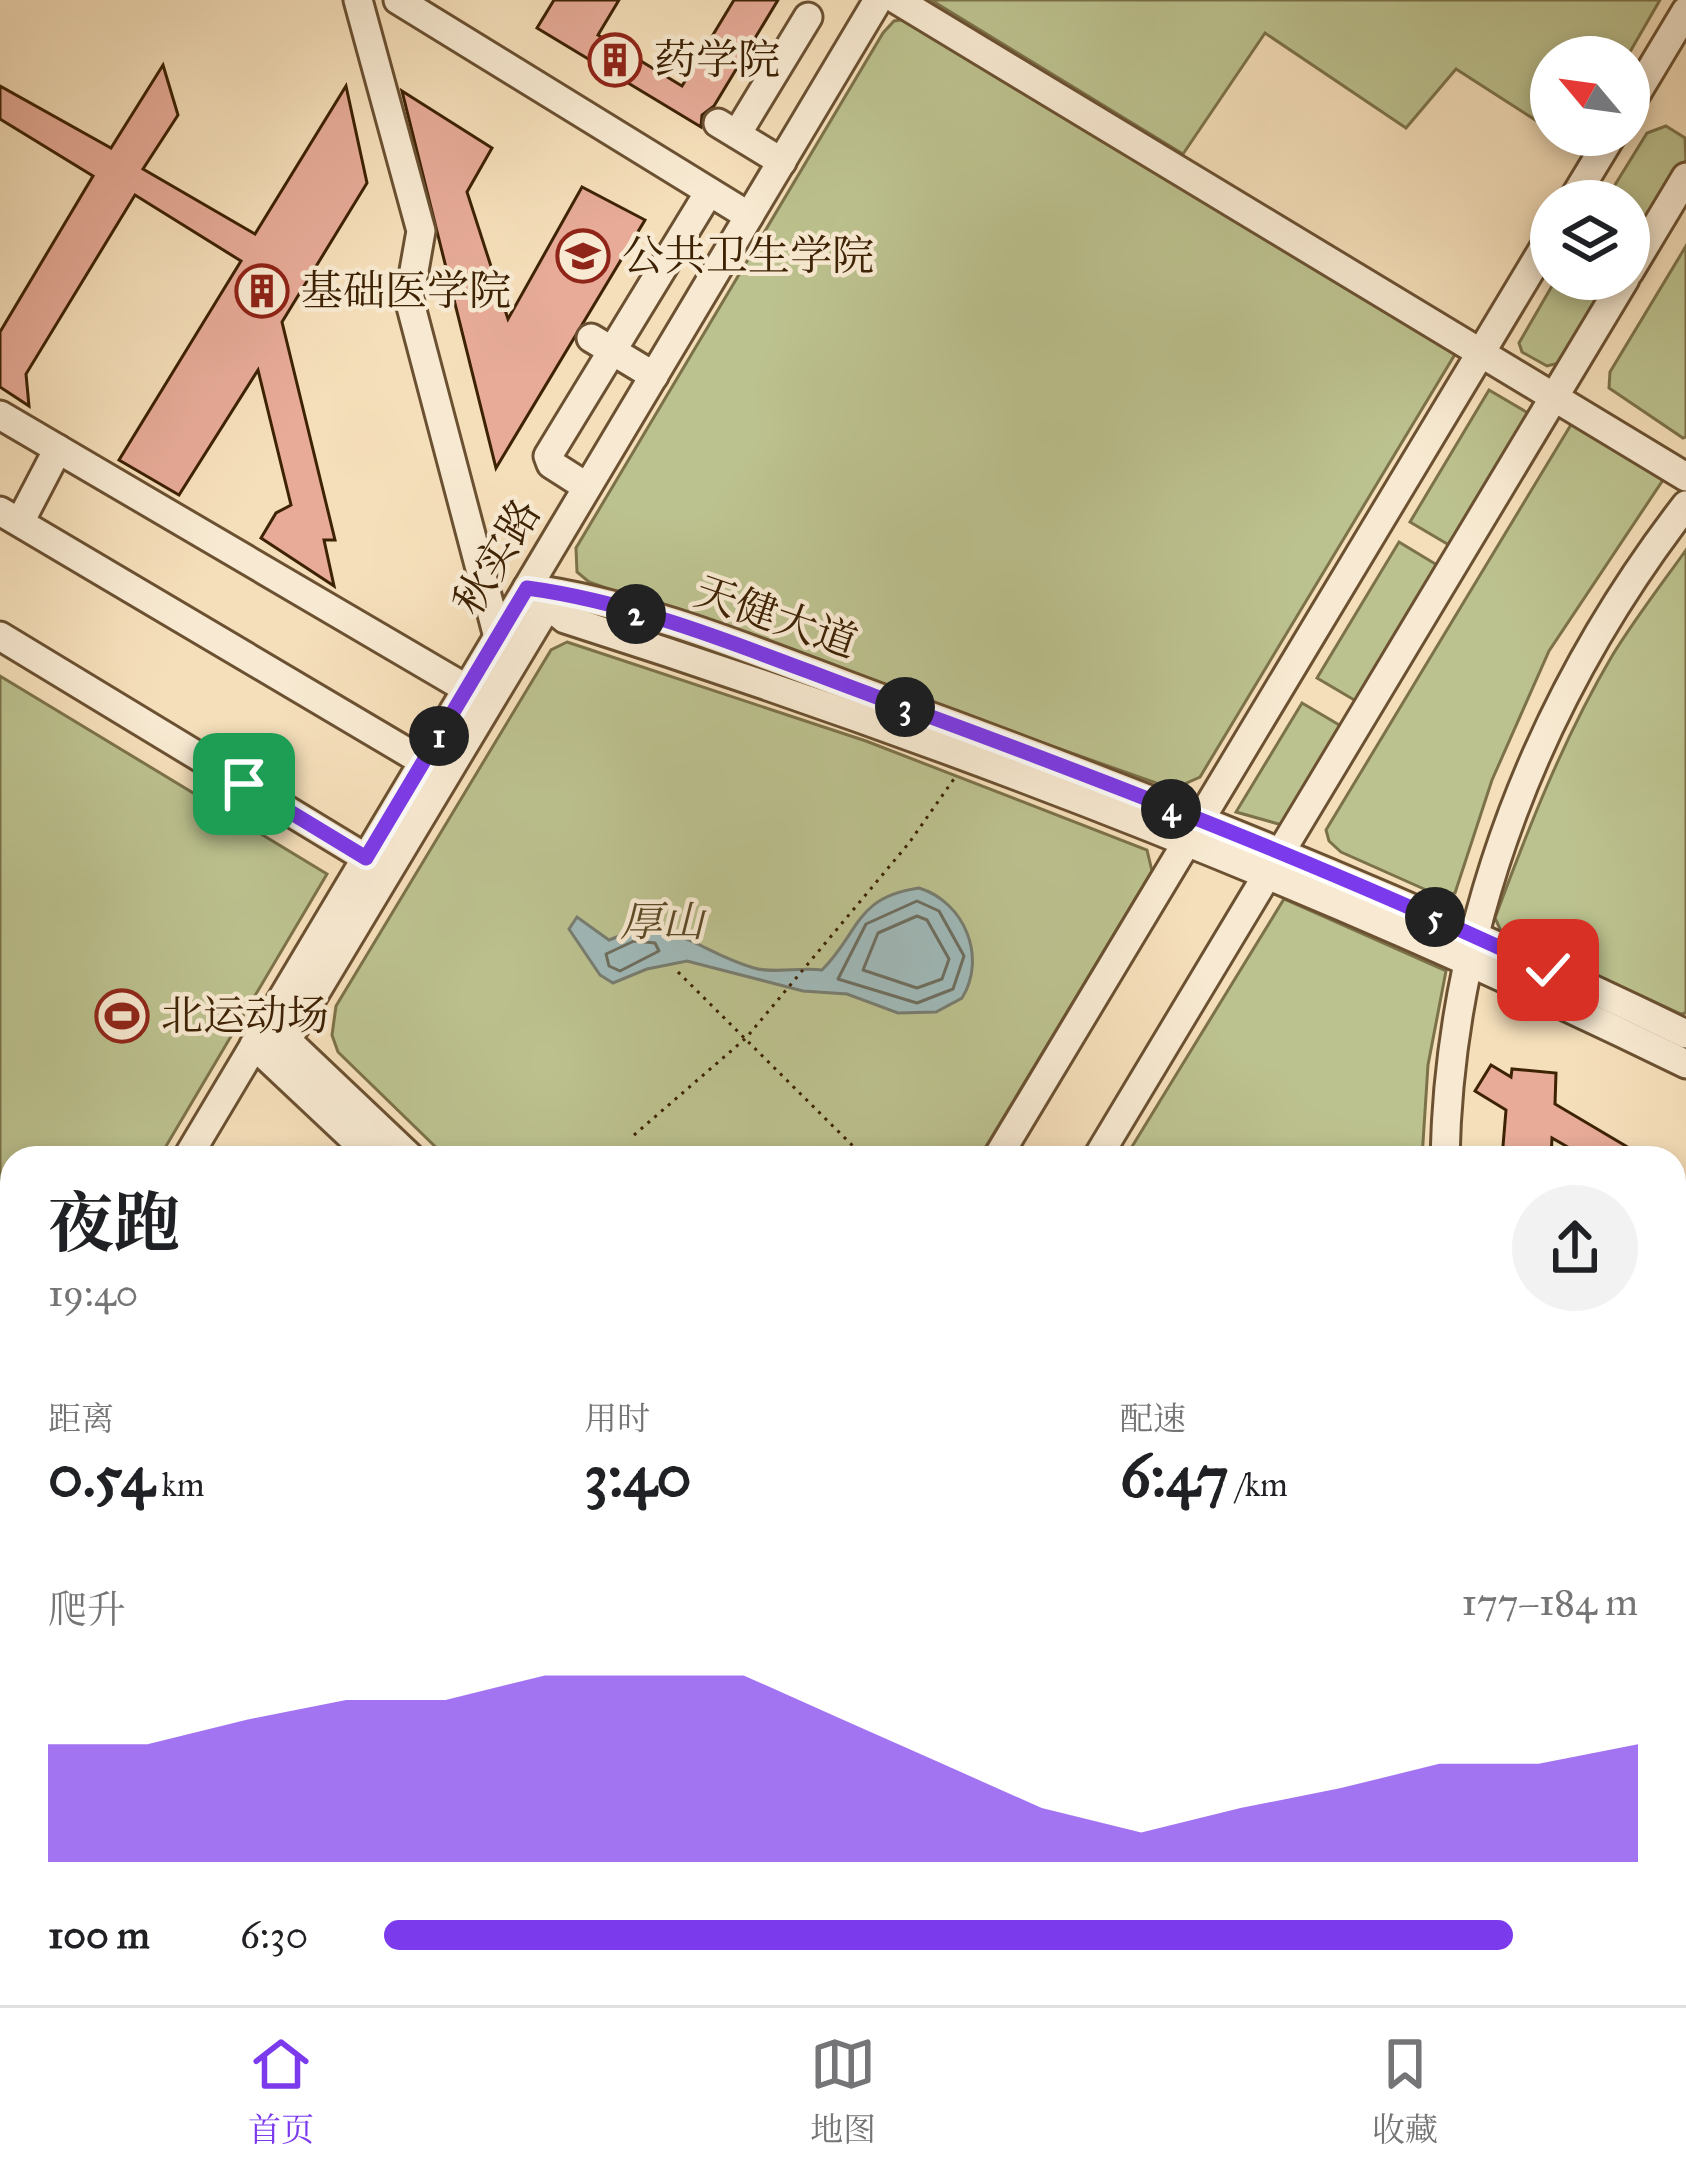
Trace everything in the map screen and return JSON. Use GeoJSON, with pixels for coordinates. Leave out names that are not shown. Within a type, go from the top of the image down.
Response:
{"type":"FeatureCollection","features":[{"type":"Feature","properties":{"kind":"lane"},"geometry":{"type":"LineString","coordinates":[[358,0],[422,231],[410,299],[498,638]]}},
{"type":"Feature","properties":{"kind":"lane"},"geometry":{"type":"LineString","coordinates":[[398,0],[749,217]]}},
{"type":"Feature","properties":{"kind":"lane","name":"秋实路"},"geometry":{"type":"LineString","coordinates":[[195,1146],[270,1036],[366,858],[498,638],[538,596],[587,487],[878,0]]}},
{"type":"Feature","properties":{"kind":"lane"},"geometry":{"type":"LineString","coordinates":[[897,0],[1686,477]]}},
{"type":"Feature","properties":{"kind":"lane"},"geometry":{"type":"LineString","coordinates":[[1650,71],[1686,11]]}},
{"type":"Feature","properties":{"kind":"lane"},"geometry":{"type":"LineString","coordinates":[[782,162],[727,129],[808,17]]}},
{"type":"Feature","properties":{"kind":"lane"},"geometry":{"type":"LineString","coordinates":[[1650,237],[1686,177]]}},
{"type":"Feature","properties":{"kind":"lane"},"geometry":{"type":"LineString","coordinates":[[587,487],[551,464],[548,456],[602,344],[709,192]]}},
{"type":"Feature","properties":{"kind":"lane"},"geometry":{"type":"LineString","coordinates":[[1005,1146],[1530,271]]}},
{"type":"Feature","properties":{"kind":"lane"},"geometry":{"type":"LineString","coordinates":[[1104,1146],[1612,300]]}},
{"type":"Feature","properties":{"kind":"lane"},"geometry":{"type":"LineString","coordinates":[[602,344],[654,376]]}},
{"type":"Feature","properties":{"kind":"lane"},"geometry":{"type":"LineString","coordinates":[[0,415],[467,689]]}},
{"type":"Feature","properties":{"kind":"lane"},"geometry":{"type":"LineString","coordinates":[[58,449],[10,516],[424,762]]}},
{"type":"Feature","properties":{"kind":"lane"},"geometry":{"type":"LineString","coordinates":[[1446,1146],[1454,1044],[1472,949],[1503,835],[1568,685],[1623,591],[1686,505]]}},
{"type":"Feature","properties":{"kind":"lane","name":"天健大道"},"geometry":{"type":"LineString","coordinates":[[538,596],[573,594],[725,642],[1686,1034]]}},
{"type":"Feature","properties":{"kind":"lane"},"geometry":{"type":"LineString","coordinates":[[270,1036],[538,596]]}},
{"type":"Feature","properties":{"kind":"lane","name":"天健大道"},"geometry":{"type":"LineString","coordinates":[[538,596],[565,620],[716,667],[968,759],[1193,832]]}},
{"type":"Feature","properties":{"kind":"lane"},"geometry":{"type":"LineString","coordinates":[[0,636],[366,858]]}},
{"type":"Feature","properties":{"kind":"lane","name":"天健大道"},"geometry":{"type":"LineString","coordinates":[[1472,949],[1686,1064]]}},
{"type":"Feature","properties":{"kind":"lane"},"geometry":{"type":"LineString","coordinates":[[270,1036],[364,1146]]}},
{"type":"Feature","properties":{"kind":"lane"},"geometry":{"type":"LineString","coordinates":[[270,1036],[397,1146]]}},
{"type":"Feature","properties":{"kind":"path"},"geometry":{"type":"LineString","coordinates":[[634,1135],[746,1038],[909,843],[968,759]]}},
{"type":"Feature","properties":{"kind":"path"},"geometry":{"type":"LineString","coordinates":[[678,972],[853,1146]]}},
{"type":"Feature","properties":{"kind":"green space"},"geometry":{"type":"Polygon","coordinates":[[[931,0],[1660,0],[1639,36],[1530,36],[1530,117],[1456,69],[1406,128],[1265,33],[1183,154],[931,0]]]}},
{"type":"Feature","properties":{"kind":"green space"},"geometry":{"type":"Polygon","coordinates":[[[906,19],[1457,351],[1200,777],[1173,789],[589,582],[577,572],[576,548],[883,33],[894,21],[906,19]]]}},
{"type":"Feature","properties":{"kind":"green space"},"geometry":{"type":"Polygon","coordinates":[[[1666,126],[1685,138],[1686,160],[1650,217],[1650,180],[1618,180],[1633,156],[1650,156],[1650,132],[1666,126]]]}},
{"type":"Feature","properties":{"kind":"green space"},"geometry":{"type":"Polygon","coordinates":[[[1686,246],[1683,438],[1609,388],[1610,372],[1686,246]]]}},
{"type":"Feature","properties":{"kind":"green space"},"geometry":{"type":"Polygon","coordinates":[[[1544,300],[1598,300],[1559,363],[1547,366],[1522,352],[1519,343],[1544,300]]]}},
{"type":"Feature","properties":{"kind":"green space"},"geometry":{"type":"Polygon","coordinates":[[[1489,390],[1528,413],[1449,545],[1410,522],[1489,390]]]}},
{"type":"Feature","properties":{"kind":"green space"},"geometry":{"type":"Polygon","coordinates":[[[1572,423],[1663,480],[1549,651],[1492,780],[1455,893],[1442,897],[1341,852],[1329,841],[1326,830],[1572,423]]]}},
{"type":"Feature","properties":{"kind":"green space"},"geometry":{"type":"Polygon","coordinates":[[[1399,542],[1437,565],[1356,701],[1317,678],[1399,542]]]}},
{"type":"Feature","properties":{"kind":"green space"},"geometry":{"type":"Polygon","coordinates":[[[1686,550],[1686,1013],[1681,1014],[1501,931],[1495,918],[1547,785],[1594,687],[1686,550]]]}},
{"type":"Feature","properties":{"kind":"green space","name":"厚山"},"geometry":{"type":"Polygon","coordinates":[[[567,642],[866,741],[1147,850],[1152,871],[986,1146],[435,1146],[338,1052],[332,1035],[336,1006],[551,650],[567,642]]]}},
{"type":"Feature","properties":{"kind":"green space","name":"北运动场"},"geometry":{"type":"Polygon","coordinates":[[[0,676],[327,874],[166,1146],[0,1146],[0,676]]]}},
{"type":"Feature","properties":{"kind":"green space"},"geometry":{"type":"Polygon","coordinates":[[[1302,703],[1341,726],[1282,825],[1236,812],[1302,703]]]}},
{"type":"Feature","properties":{"kind":"green space"},"geometry":{"type":"Polygon","coordinates":[[[1284,899],[1446,971],[1428,1065],[1423,1146],[1132,1146],[1284,899]]]}},
{"type":"Feature","properties":{"kind":"water"},"geometry":{"type":"Polygon","coordinates":[[[919,888],[949,905],[972,949],[969,982],[962,998],[936,1012],[898,1013],[847,994],[803,991],[687,961],[647,969],[613,983],[600,975],[569,929],[577,917],[609,940],[631,933],[668,933],[754,968],[822,970],[870,908],[882,899],[919,888]]]}},
{"type":"Feature","properties":{"kind":"building","name":"药学院"},"geometry":{"type":"Polygon","coordinates":[[[554,0],[619,0],[598,35],[682,86],[734,0],[778,0],[714,106],[702,115],[701,127],[537,28],[554,0]]]}},
{"type":"Feature","properties":{"kind":"building","name":"基础医学院"},"geometry":{"type":"Polygon","coordinates":[[[163,65],[178,115],[143,169],[255,234],[346,86],[367,183],[282,322],[335,540],[324,540],[334,586],[261,538],[276,513],[291,505],[258,370],[179,495],[119,460],[241,261],[135,195],[26,374],[29,406],[0,387],[0,332],[93,176],[0,119],[0,86],[111,148],[163,65]]]}},
{"type":"Feature","properties":{"kind":"building","name":"公共卫生学院"},"geometry":{"type":"Polygon","coordinates":[[[402,91],[492,148],[467,192],[508,319],[582,187],[645,220],[496,468],[402,91]]]}},
{"type":"Feature","properties":{"kind":"building"},"geometry":{"type":"Polygon","coordinates":[[[1491,1065],[1511,1077],[1512,1069],[1556,1073],[1555,1104],[1626,1146],[1566,1146],[1552,1138],[1552,1146],[1503,1146],[1506,1110],[1475,1091],[1491,1065]]]}},
{"type":"Feature","properties":{"kind":"place","name":"药学院"},"geometry":{"type":"Point","coordinates":[615,60]}},
{"type":"Feature","properties":{"kind":"place","name":"公共卫生学院"},"geometry":{"type":"Point","coordinates":[583,256]}},
{"type":"Feature","properties":{"kind":"place","name":"基础医学院"},"geometry":{"type":"Point","coordinates":[262,291]}},
{"type":"Feature","properties":{"kind":"place","name":"北运动场"},"geometry":{"type":"Point","coordinates":[122,1016]}},
{"type":"Feature","properties":{"kind":"route"},"geometry":{"type":"LineString","coordinates":[[244,784],[366,858],[527,588],[573,594],[725,642],[1070,769],[1352,881],[1548,970]]}}]}
